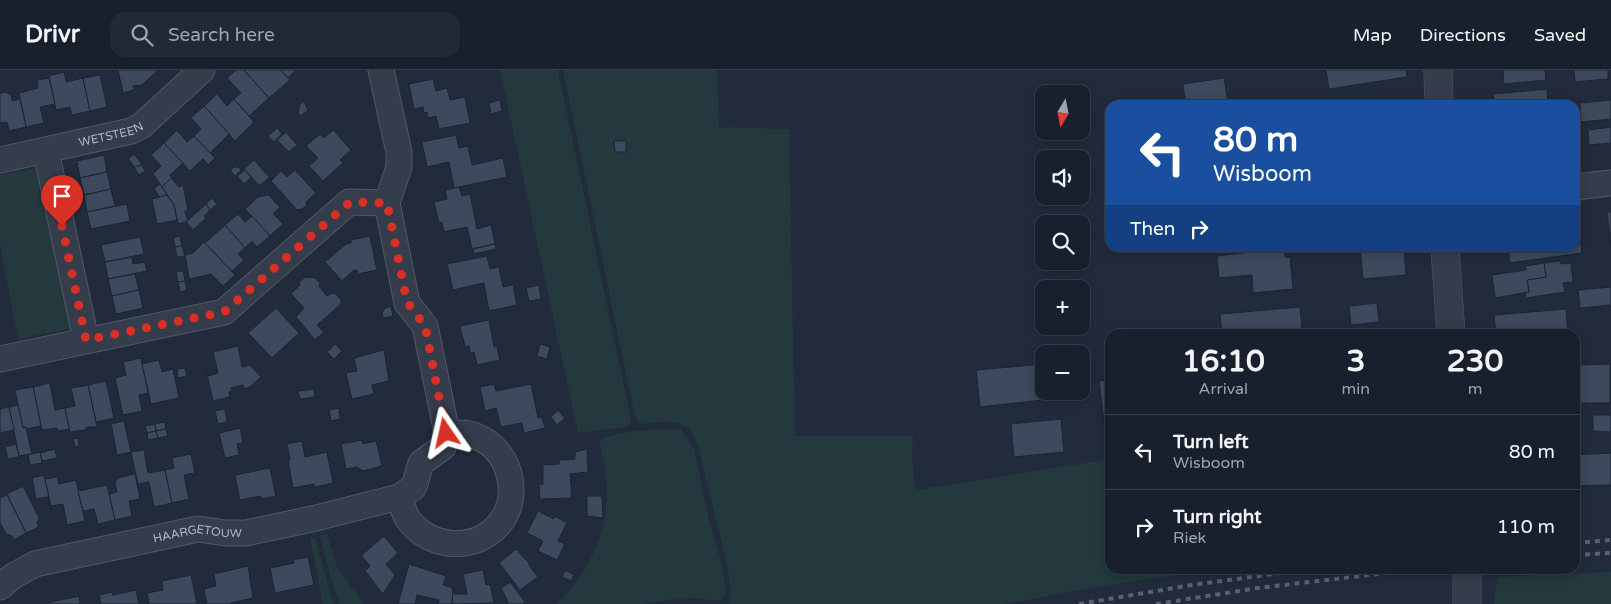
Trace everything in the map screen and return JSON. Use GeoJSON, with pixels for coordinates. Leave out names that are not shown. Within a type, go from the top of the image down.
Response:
{"type":"FeatureCollection","features":[{"type":"Feature","properties":{"kind":"street","name":"WETSTEEN"},"geometry":{"type":"LineString","coordinates":[[0,160],[131,131],[141,126],[202,70]]}},
{"type":"Feature","properties":{"kind":"street"},"geometry":{"type":"LineString","coordinates":[[381,70],[399,152],[399,168],[387,203],[407,302],[425,326],[446,433],[443,447],[421,463],[414,487],[400,497],[407,518],[422,534],[441,543],[463,544],[483,537],[500,523],[510,503],[511,482],[505,461],[494,448],[480,438],[464,432],[446,433]]}},
{"type":"Feature","properties":{"kind":"street"},"geometry":{"type":"LineString","coordinates":[[1438,70],[1439,100]]}},
{"type":"Feature","properties":{"kind":"street"},"geometry":{"type":"LineString","coordinates":[[46,150],[86,340]]}},
{"type":"Feature","properties":{"kind":"street"},"geometry":{"type":"LineString","coordinates":[[1580,186],[1611,183]]}},
{"type":"Feature","properties":{"kind":"street"},"geometry":{"type":"LineString","coordinates":[[0,359],[224,312],[350,202],[387,203]]}},
{"type":"Feature","properties":{"kind":"street"},"geometry":{"type":"LineString","coordinates":[[1444,252],[1451,329]]}},
{"type":"Feature","properties":{"kind":"street","name":"HAARGETOUW"},"geometry":{"type":"LineString","coordinates":[[0,587],[13,576],[35,564],[198,528],[225,533],[246,533],[400,497]]}},
{"type":"Feature","properties":{"kind":"street"},"geometry":{"type":"LineString","coordinates":[[1467,574],[1468,604]]}},
{"type":"Feature","properties":{"kind":"green space"},"geometry":{"type":"Polygon","coordinates":[[[500,70],[558,70],[631,420],[630,424],[626,427],[578,433],[500,70]]]}},
{"type":"Feature","properties":{"kind":"green space"},"geometry":{"type":"Polygon","coordinates":[[[563,70],[717,70],[719,127],[789,129],[795,436],[913,436],[912,456],[915,490],[1105,460],[1105,574],[1183,574],[1095,587],[1005,604],[728,604],[731,591],[727,565],[694,435],[686,427],[674,422],[640,424],[635,417],[563,70]]]}},
{"type":"Feature","properties":{"kind":"green space"},"geometry":{"type":"Polygon","coordinates":[[[39,168],[70,329],[18,339],[0,244],[0,175],[39,168]]]}},
{"type":"Feature","properties":{"kind":"green space"},"geometry":{"type":"Polygon","coordinates":[[[681,429],[694,449],[709,519],[722,564],[725,596],[719,601],[693,598],[672,599],[644,604],[556,604],[577,581],[599,540],[606,509],[607,487],[599,440],[629,432],[681,429]]]}},
{"type":"Feature","properties":{"kind":"green space"},"geometry":{"type":"Polygon","coordinates":[[[327,534],[337,567],[364,604],[340,604],[332,582],[320,535],[327,534]]]}},
{"type":"Feature","properties":{"kind":"green space"},"geometry":{"type":"Polygon","coordinates":[[[315,537],[331,596],[335,604],[323,604],[310,538],[315,537]]]}},
{"type":"Feature","properties":{"kind":"green space"},"geometry":{"type":"Polygon","coordinates":[[[1611,572],[1611,604],[1494,604],[1497,577],[1611,572]]]}},
{"type":"Feature","properties":{"kind":"building"},"geometry":{"type":"Polygon","coordinates":[[[118,70],[158,70],[142,85],[133,86],[134,90],[123,93],[118,70]]]}},
{"type":"Feature","properties":{"kind":"building"},"geometry":{"type":"Polygon","coordinates":[[[236,70],[244,70],[269,98],[249,116],[234,99],[241,93],[227,78],[236,70]]]}},
{"type":"Feature","properties":{"kind":"building"},"geometry":{"type":"Polygon","coordinates":[[[244,70],[281,70],[290,80],[269,98],[244,70]]]}},
{"type":"Feature","properties":{"kind":"building"},"geometry":{"type":"Polygon","coordinates":[[[281,70],[296,70],[288,78],[281,70]]]}},
{"type":"Feature","properties":{"kind":"building"},"geometry":{"type":"Polygon","coordinates":[[[1326,70],[1406,70],[1407,77],[1329,89],[1326,70]]]}},
{"type":"Feature","properties":{"kind":"building"},"geometry":{"type":"Polygon","coordinates":[[[1503,70],[1545,70],[1546,80],[1504,84],[1503,70]]]}},
{"type":"Feature","properties":{"kind":"building"},"geometry":{"type":"Polygon","coordinates":[[[1574,70],[1608,70],[1608,79],[1575,82],[1574,70]]]}},
{"type":"Feature","properties":{"kind":"building"},"geometry":{"type":"Polygon","coordinates":[[[64,72],[66,82],[83,78],[90,111],[72,115],[70,107],[56,110],[49,76],[64,72]]]}},
{"type":"Feature","properties":{"kind":"building"},"geometry":{"type":"Polygon","coordinates":[[[100,75],[107,107],[90,111],[83,78],[100,75]]]}},
{"type":"Feature","properties":{"kind":"building"},"geometry":{"type":"Polygon","coordinates":[[[49,78],[55,104],[40,107],[44,123],[26,127],[19,93],[38,88],[37,80],[49,78]]]}},
{"type":"Feature","properties":{"kind":"building"},"geometry":{"type":"Polygon","coordinates":[[[1224,78],[1228,100],[1185,100],[1183,84],[1224,78]]]}},
{"type":"Feature","properties":{"kind":"building"},"geometry":{"type":"Polygon","coordinates":[[[433,79],[436,91],[447,88],[450,100],[465,97],[470,123],[439,129],[436,116],[428,118],[427,112],[424,113],[423,107],[414,109],[409,84],[433,79]]]}},
{"type":"Feature","properties":{"kind":"building"},"geometry":{"type":"Polygon","coordinates":[[[1547,89],[1548,100],[1494,100],[1493,94],[1547,89]]]}},
{"type":"Feature","properties":{"kind":"building"},"geometry":{"type":"Polygon","coordinates":[[[5,92],[11,95],[12,101],[20,99],[26,127],[9,131],[7,122],[0,123],[0,93],[5,92]]]}},
{"type":"Feature","properties":{"kind":"building"},"geometry":{"type":"Polygon","coordinates":[[[217,94],[227,106],[234,99],[254,122],[235,141],[204,106],[217,94]]]}},
{"type":"Feature","properties":{"kind":"building"},"geometry":{"type":"Polygon","coordinates":[[[500,100],[502,111],[491,114],[489,103],[500,100]]]}},
{"type":"Feature","properties":{"kind":"building"},"geometry":{"type":"Polygon","coordinates":[[[1611,100],[1611,119],[1581,122],[1580,103],[1611,100]]]}},
{"type":"Feature","properties":{"kind":"building"},"geometry":{"type":"Polygon","coordinates":[[[304,102],[308,110],[301,116],[298,113],[300,104],[304,102]]]}},
{"type":"Feature","properties":{"kind":"building"},"geometry":{"type":"Polygon","coordinates":[[[204,106],[229,134],[210,153],[194,136],[201,129],[191,118],[204,106]]]}},
{"type":"Feature","properties":{"kind":"building"},"geometry":{"type":"Polygon","coordinates":[[[1611,127],[1611,143],[1589,145],[1588,130],[1611,127]]]}},
{"type":"Feature","properties":{"kind":"building"},"geometry":{"type":"Polygon","coordinates":[[[277,128],[282,134],[274,142],[268,136],[277,128]]]}},
{"type":"Feature","properties":{"kind":"building"},"geometry":{"type":"Polygon","coordinates":[[[177,130],[187,142],[194,136],[215,158],[208,165],[203,159],[190,171],[164,143],[177,130]]]}},
{"type":"Feature","properties":{"kind":"building"},"geometry":{"type":"Polygon","coordinates":[[[333,130],[351,150],[340,160],[343,163],[323,181],[309,166],[318,158],[306,146],[320,134],[324,138],[333,130]]]}},
{"type":"Feature","properties":{"kind":"building"},"geometry":{"type":"Polygon","coordinates":[[[286,132],[297,145],[289,152],[277,140],[286,132]]]}},
{"type":"Feature","properties":{"kind":"building"},"geometry":{"type":"Polygon","coordinates":[[[456,135],[459,148],[468,146],[472,165],[503,158],[507,177],[454,188],[449,162],[427,167],[422,142],[456,135]]]}},
{"type":"Feature","properties":{"kind":"building"},"geometry":{"type":"Polygon","coordinates":[[[614,141],[626,141],[626,152],[615,152],[614,141]]]}},
{"type":"Feature","properties":{"kind":"building"},"geometry":{"type":"Polygon","coordinates":[[[164,143],[183,163],[170,175],[172,178],[162,187],[153,174],[161,166],[151,155],[164,143]]]}},
{"type":"Feature","properties":{"kind":"building"},"geometry":{"type":"Polygon","coordinates":[[[134,154],[142,165],[134,167],[128,158],[134,154]]]}},
{"type":"Feature","properties":{"kind":"building"},"geometry":{"type":"Polygon","coordinates":[[[104,155],[107,172],[80,178],[77,161],[104,155]]]}},
{"type":"Feature","properties":{"kind":"building"},"geometry":{"type":"Polygon","coordinates":[[[254,160],[272,180],[269,178],[260,185],[269,196],[244,169],[254,160]]]}},
{"type":"Feature","properties":{"kind":"building"},"geometry":{"type":"Polygon","coordinates":[[[142,165],[145,171],[139,175],[134,167],[142,165]]]}},
{"type":"Feature","properties":{"kind":"building"},"geometry":{"type":"Polygon","coordinates":[[[234,167],[239,167],[241,170],[235,176],[230,170],[234,167]]]}},
{"type":"Feature","properties":{"kind":"building"},"geometry":{"type":"Polygon","coordinates":[[[245,170],[251,177],[244,184],[237,176],[245,170]]]}},
{"type":"Feature","properties":{"kind":"building"},"geometry":{"type":"Polygon","coordinates":[[[295,170],[316,193],[306,202],[307,205],[297,210],[271,181],[281,171],[287,177],[295,170]]]}},
{"type":"Feature","properties":{"kind":"building"},"geometry":{"type":"Polygon","coordinates":[[[107,172],[111,189],[84,195],[80,178],[107,172]]]}},
{"type":"Feature","properties":{"kind":"building"},"geometry":{"type":"Polygon","coordinates":[[[171,178],[179,187],[183,185],[188,210],[185,211],[188,221],[178,224],[174,205],[162,187],[171,178]]]}},
{"type":"Feature","properties":{"kind":"building"},"geometry":{"type":"Polygon","coordinates":[[[160,184],[167,195],[159,197],[154,188],[160,184]]]}},
{"type":"Feature","properties":{"kind":"building"},"geometry":{"type":"Polygon","coordinates":[[[459,187],[462,196],[470,194],[477,229],[491,225],[495,244],[472,249],[467,227],[444,232],[442,222],[439,223],[434,202],[447,199],[445,190],[459,187]]]}},
{"type":"Feature","properties":{"kind":"building"},"geometry":{"type":"Polygon","coordinates":[[[111,189],[115,206],[87,212],[84,195],[111,189]]]}},
{"type":"Feature","properties":{"kind":"building"},"geometry":{"type":"Polygon","coordinates":[[[167,195],[174,205],[177,220],[157,224],[152,199],[167,195]]]}},
{"type":"Feature","properties":{"kind":"building"},"geometry":{"type":"Polygon","coordinates":[[[268,195],[280,207],[273,214],[283,224],[270,236],[245,209],[258,197],[268,195]]]}},
{"type":"Feature","properties":{"kind":"building"},"geometry":{"type":"Polygon","coordinates":[[[212,198],[217,204],[210,210],[206,204],[212,198]]]}},
{"type":"Feature","properties":{"kind":"building"},"geometry":{"type":"Polygon","coordinates":[[[127,204],[130,221],[91,229],[87,212],[127,204]]]}},
{"type":"Feature","properties":{"kind":"building"},"geometry":{"type":"Polygon","coordinates":[[[206,204],[210,210],[204,216],[206,218],[193,230],[186,222],[206,204]]]}},
{"type":"Feature","properties":{"kind":"building"},"geometry":{"type":"Polygon","coordinates":[[[1607,212],[1611,212],[1611,247],[1607,212]]]}},
{"type":"Feature","properties":{"kind":"building"},"geometry":{"type":"Polygon","coordinates":[[[238,214],[245,222],[252,216],[270,236],[257,247],[252,241],[245,248],[225,225],[238,214]]]}},
{"type":"Feature","properties":{"kind":"building"},"geometry":{"type":"Polygon","coordinates":[[[225,225],[245,248],[238,254],[244,260],[232,271],[235,275],[205,243],[225,225]]]}},
{"type":"Feature","properties":{"kind":"building"},"geometry":{"type":"Polygon","coordinates":[[[180,236],[182,246],[175,247],[173,238],[180,236]]]}},
{"type":"Feature","properties":{"kind":"building"},"geometry":{"type":"Polygon","coordinates":[[[370,236],[377,270],[358,274],[357,270],[354,270],[342,281],[325,262],[346,244],[351,243],[351,240],[370,236]]]}},
{"type":"Feature","properties":{"kind":"building"},"geometry":{"type":"Polygon","coordinates":[[[1580,236],[1582,253],[1510,263],[1509,252],[1580,252],[1580,236]]]}},
{"type":"Feature","properties":{"kind":"building"},"geometry":{"type":"Polygon","coordinates":[[[140,237],[144,254],[105,262],[101,245],[140,237]]]}},
{"type":"Feature","properties":{"kind":"building"},"geometry":{"type":"Polygon","coordinates":[[[204,242],[235,275],[223,286],[211,274],[190,279],[190,282],[185,255],[193,253],[204,242]]]}},
{"type":"Feature","properties":{"kind":"building"},"geometry":{"type":"Polygon","coordinates":[[[495,244],[496,249],[474,254],[473,249],[495,244]]]}},
{"type":"Feature","properties":{"kind":"building"},"geometry":{"type":"Polygon","coordinates":[[[182,246],[185,256],[177,257],[175,247],[182,246]]]}},
{"type":"Feature","properties":{"kind":"building"},"geometry":{"type":"Polygon","coordinates":[[[1228,252],[1244,252],[1228,254],[1228,252]]]}},
{"type":"Feature","properties":{"kind":"building"},"geometry":{"type":"Polygon","coordinates":[[[1251,252],[1285,252],[1285,257],[1290,257],[1293,289],[1253,293],[1252,275],[1219,278],[1217,256],[1251,252]]]}},
{"type":"Feature","properties":{"kind":"building"},"geometry":{"type":"Polygon","coordinates":[[[1360,252],[1404,252],[1406,275],[1363,279],[1360,252]]]}},
{"type":"Feature","properties":{"kind":"building"},"geometry":{"type":"Polygon","coordinates":[[[487,256],[490,269],[499,267],[503,287],[513,285],[517,305],[489,311],[484,283],[453,290],[447,264],[487,256]]]}},
{"type":"Feature","properties":{"kind":"building"},"geometry":{"type":"Polygon","coordinates":[[[132,257],[133,264],[145,262],[147,271],[108,279],[105,262],[132,257]]]}},
{"type":"Feature","properties":{"kind":"building"},"geometry":{"type":"Polygon","coordinates":[[[1560,261],[1561,264],[1571,263],[1573,282],[1563,283],[1565,292],[1526,298],[1525,292],[1529,292],[1527,280],[1546,277],[1544,263],[1560,261]]]}},
{"type":"Feature","properties":{"kind":"building"},"geometry":{"type":"Polygon","coordinates":[[[1544,263],[1546,277],[1527,280],[1529,292],[1495,298],[1492,275],[1526,270],[1525,266],[1544,263]]]}},
{"type":"Feature","properties":{"kind":"building"},"geometry":{"type":"Polygon","coordinates":[[[183,271],[185,281],[178,282],[176,272],[183,271]]]}},
{"type":"Feature","properties":{"kind":"building"},"geometry":{"type":"Polygon","coordinates":[[[135,274],[139,290],[112,296],[108,279],[135,274]]]}},
{"type":"Feature","properties":{"kind":"building"},"geometry":{"type":"Polygon","coordinates":[[[305,277],[315,278],[327,296],[331,293],[336,294],[341,300],[341,304],[317,325],[324,332],[315,340],[296,317],[304,308],[291,294],[305,277]]]}},
{"type":"Feature","properties":{"kind":"building"},"geometry":{"type":"Polygon","coordinates":[[[185,281],[187,290],[180,292],[178,282],[185,281]]]}},
{"type":"Feature","properties":{"kind":"building"},"geometry":{"type":"Polygon","coordinates":[[[539,285],[541,299],[529,301],[526,288],[539,285]]]}},
{"type":"Feature","properties":{"kind":"building"},"geometry":{"type":"Polygon","coordinates":[[[1611,287],[1611,305],[1580,308],[1578,290],[1611,287]]]}},
{"type":"Feature","properties":{"kind":"building"},"geometry":{"type":"Polygon","coordinates":[[[139,290],[143,308],[116,314],[112,296],[139,290]]]}},
{"type":"Feature","properties":{"kind":"building"},"geometry":{"type":"Polygon","coordinates":[[[1377,303],[1379,322],[1351,325],[1349,306],[1377,303]]]}},
{"type":"Feature","properties":{"kind":"building"},"geometry":{"type":"Polygon","coordinates":[[[391,306],[393,316],[383,318],[382,313],[385,308],[391,306]]]}},
{"type":"Feature","properties":{"kind":"building"},"geometry":{"type":"Polygon","coordinates":[[[1300,307],[1302,328],[1222,329],[1220,314],[1300,307]]]}},
{"type":"Feature","properties":{"kind":"building"},"geometry":{"type":"Polygon","coordinates":[[[276,308],[299,333],[272,358],[248,333],[276,308]]]}},
{"type":"Feature","properties":{"kind":"building"},"geometry":{"type":"Polygon","coordinates":[[[1566,309],[1568,329],[1495,329],[1494,315],[1566,309]]]}},
{"type":"Feature","properties":{"kind":"building"},"geometry":{"type":"Polygon","coordinates":[[[489,320],[494,347],[497,347],[500,360],[477,365],[474,352],[470,353],[469,346],[465,347],[460,326],[489,320]]]}},
{"type":"Feature","properties":{"kind":"building"},"geometry":{"type":"Polygon","coordinates":[[[335,344],[342,351],[334,359],[327,352],[335,344]]]}},
{"type":"Feature","properties":{"kind":"building"},"geometry":{"type":"Polygon","coordinates":[[[540,344],[550,347],[547,359],[537,356],[540,344]]]}},
{"type":"Feature","properties":{"kind":"building"},"geometry":{"type":"Polygon","coordinates":[[[238,346],[242,367],[250,365],[261,377],[250,387],[244,389],[243,385],[231,388],[232,391],[229,392],[230,397],[213,401],[206,370],[208,376],[218,373],[213,352],[238,346]]]}},
{"type":"Feature","properties":{"kind":"building"},"geometry":{"type":"Polygon","coordinates":[[[384,350],[389,381],[372,385],[374,394],[352,399],[346,373],[357,371],[354,358],[384,350]]]}},
{"type":"Feature","properties":{"kind":"building"},"geometry":{"type":"Polygon","coordinates":[[[141,358],[148,393],[139,395],[142,411],[123,415],[115,378],[126,375],[123,362],[141,358]]]}},
{"type":"Feature","properties":{"kind":"building"},"geometry":{"type":"Polygon","coordinates":[[[159,360],[162,372],[173,369],[179,398],[151,404],[142,364],[159,360]]]}},
{"type":"Feature","properties":{"kind":"building"},"geometry":{"type":"Polygon","coordinates":[[[1610,364],[1610,403],[1580,403],[1580,365],[1610,364]]]}},
{"type":"Feature","properties":{"kind":"building"},"geometry":{"type":"Polygon","coordinates":[[[1035,365],[1035,400],[1043,400],[980,407],[976,370],[1035,365]]]}},
{"type":"Feature","properties":{"kind":"building"},"geometry":{"type":"Polygon","coordinates":[[[185,368],[187,376],[178,378],[177,369],[185,368]]]}},
{"type":"Feature","properties":{"kind":"building"},"geometry":{"type":"Polygon","coordinates":[[[1105,380],[1105,430],[1099,381],[1105,380]]]}},
{"type":"Feature","properties":{"kind":"building"},"geometry":{"type":"Polygon","coordinates":[[[106,381],[114,418],[96,422],[88,385],[106,381]]]}},
{"type":"Feature","properties":{"kind":"building"},"geometry":{"type":"Polygon","coordinates":[[[50,383],[55,410],[65,408],[70,429],[58,431],[57,428],[42,430],[33,387],[50,383]]]}},
{"type":"Feature","properties":{"kind":"building"},"geometry":{"type":"Polygon","coordinates":[[[494,384],[496,391],[531,384],[538,418],[542,417],[545,428],[524,433],[522,423],[501,427],[496,408],[485,411],[480,387],[494,384]]]}},
{"type":"Feature","properties":{"kind":"building"},"geometry":{"type":"Polygon","coordinates":[[[88,385],[97,427],[87,427],[85,430],[70,432],[65,408],[75,406],[71,388],[88,385]]]}},
{"type":"Feature","properties":{"kind":"building"},"geometry":{"type":"Polygon","coordinates":[[[33,387],[41,426],[26,429],[26,427],[23,428],[15,390],[33,387]]]}},
{"type":"Feature","properties":{"kind":"building"},"geometry":{"type":"Polygon","coordinates":[[[314,389],[315,397],[300,399],[298,391],[314,389]]]}},
{"type":"Feature","properties":{"kind":"building"},"geometry":{"type":"Polygon","coordinates":[[[18,405],[23,428],[26,427],[32,454],[19,456],[9,407],[18,405]]]}},
{"type":"Feature","properties":{"kind":"building"},"geometry":{"type":"Polygon","coordinates":[[[9,407],[14,430],[0,433],[0,409],[9,407]]]}},
{"type":"Feature","properties":{"kind":"building"},"geometry":{"type":"Polygon","coordinates":[[[339,408],[340,419],[331,421],[329,410],[339,408]]]}},
{"type":"Feature","properties":{"kind":"building"},"geometry":{"type":"Polygon","coordinates":[[[225,409],[227,422],[218,424],[215,411],[225,409]]]}},
{"type":"Feature","properties":{"kind":"building"},"geometry":{"type":"Polygon","coordinates":[[[558,410],[565,418],[557,425],[551,417],[558,410]]]}},
{"type":"Feature","properties":{"kind":"building"},"geometry":{"type":"Polygon","coordinates":[[[1593,415],[1611,415],[1611,432],[1593,431],[1593,415]]]}},
{"type":"Feature","properties":{"kind":"building"},"geometry":{"type":"Polygon","coordinates":[[[1061,419],[1064,452],[1014,457],[1011,424],[1061,419]]]}},
{"type":"Feature","properties":{"kind":"building"},"geometry":{"type":"Polygon","coordinates":[[[124,421],[131,452],[117,455],[111,424],[124,421]]]}},
{"type":"Feature","properties":{"kind":"building"},"geometry":{"type":"Polygon","coordinates":[[[165,422],[166,429],[156,431],[155,424],[165,422]]]}},
{"type":"Feature","properties":{"kind":"building"},"geometry":{"type":"Polygon","coordinates":[[[155,424],[156,431],[147,433],[145,426],[155,424]]]}},
{"type":"Feature","properties":{"kind":"building"},"geometry":{"type":"Polygon","coordinates":[[[240,428],[243,443],[237,444],[239,455],[225,458],[219,433],[240,428]]]}},
{"type":"Feature","properties":{"kind":"building"},"geometry":{"type":"Polygon","coordinates":[[[166,429],[168,436],[158,438],[156,431],[166,429]]]}},
{"type":"Feature","properties":{"kind":"building"},"geometry":{"type":"Polygon","coordinates":[[[156,431],[158,438],[148,440],[147,433],[156,431]]]}},
{"type":"Feature","properties":{"kind":"building"},"geometry":{"type":"Polygon","coordinates":[[[78,438],[79,446],[75,447],[73,439],[78,438]]]}},
{"type":"Feature","properties":{"kind":"building"},"geometry":{"type":"Polygon","coordinates":[[[362,440],[363,444],[376,441],[382,466],[363,471],[357,467],[346,469],[341,444],[362,440]]]}},
{"type":"Feature","properties":{"kind":"building"},"geometry":{"type":"Polygon","coordinates":[[[302,441],[305,457],[327,452],[333,483],[315,487],[314,484],[293,488],[287,444],[302,441]]]}},
{"type":"Feature","properties":{"kind":"building"},"geometry":{"type":"Polygon","coordinates":[[[16,444],[19,457],[8,459],[5,447],[16,444]]]}},
{"type":"Feature","properties":{"kind":"building"},"geometry":{"type":"Polygon","coordinates":[[[55,449],[57,458],[42,461],[40,453],[55,449]]]}},
{"type":"Feature","properties":{"kind":"building"},"geometry":{"type":"Polygon","coordinates":[[[587,449],[588,472],[570,474],[572,498],[540,499],[539,484],[543,484],[543,465],[559,464],[559,460],[575,459],[575,452],[587,449]]]}},
{"type":"Feature","properties":{"kind":"building"},"geometry":{"type":"Polygon","coordinates":[[[144,450],[148,473],[165,470],[172,503],[154,507],[149,482],[138,484],[131,452],[144,450]]]}},
{"type":"Feature","properties":{"kind":"building"},"geometry":{"type":"Polygon","coordinates":[[[40,452],[42,463],[30,465],[28,455],[40,452]]]}},
{"type":"Feature","properties":{"kind":"building"},"geometry":{"type":"Polygon","coordinates":[[[1611,453],[1611,485],[1580,486],[1580,455],[1611,453]]]}},
{"type":"Feature","properties":{"kind":"building"},"geometry":{"type":"Polygon","coordinates":[[[191,454],[195,473],[184,475],[189,499],[172,503],[165,470],[174,468],[172,458],[191,454]]]}},
{"type":"Feature","properties":{"kind":"building"},"geometry":{"type":"Polygon","coordinates":[[[270,468],[276,496],[262,499],[261,496],[240,500],[235,475],[270,468]]]}},
{"type":"Feature","properties":{"kind":"building"},"geometry":{"type":"Polygon","coordinates":[[[135,474],[140,499],[129,501],[132,516],[115,520],[109,494],[117,492],[115,482],[118,478],[135,474]]]}},
{"type":"Feature","properties":{"kind":"building"},"geometry":{"type":"Polygon","coordinates":[[[44,475],[52,513],[48,497],[36,499],[32,478],[44,475]]]}},
{"type":"Feature","properties":{"kind":"building"},"geometry":{"type":"Polygon","coordinates":[[[57,477],[59,484],[76,480],[85,521],[67,525],[63,504],[51,506],[45,479],[57,477]]]}},
{"type":"Feature","properties":{"kind":"building"},"geometry":{"type":"Polygon","coordinates":[[[107,485],[115,520],[98,524],[94,509],[83,511],[78,491],[107,485]]]}},
{"type":"Feature","properties":{"kind":"building"},"geometry":{"type":"Polygon","coordinates":[[[23,486],[39,518],[37,523],[39,527],[26,533],[7,494],[23,486]]]}},
{"type":"Feature","properties":{"kind":"building"},"geometry":{"type":"Polygon","coordinates":[[[7,495],[26,533],[14,540],[12,536],[6,534],[0,523],[0,498],[7,495]]]}},
{"type":"Feature","properties":{"kind":"building"},"geometry":{"type":"Polygon","coordinates":[[[587,496],[602,496],[603,518],[587,516],[587,496]]]}},
{"type":"Feature","properties":{"kind":"building"},"geometry":{"type":"Polygon","coordinates":[[[538,511],[554,519],[555,516],[567,523],[558,541],[565,544],[557,560],[538,551],[543,541],[527,533],[538,511]]]}},
{"type":"Feature","properties":{"kind":"building"},"geometry":{"type":"Polygon","coordinates":[[[384,536],[398,553],[386,564],[395,575],[383,594],[365,571],[370,566],[358,551],[362,555],[384,536]]]}},
{"type":"Feature","properties":{"kind":"building"},"geometry":{"type":"Polygon","coordinates":[[[516,549],[529,563],[538,577],[520,590],[499,563],[516,549]]]}},
{"type":"Feature","properties":{"kind":"building"},"geometry":{"type":"Polygon","coordinates":[[[308,557],[314,585],[275,593],[270,568],[294,563],[293,560],[308,557]]]}},
{"type":"Feature","properties":{"kind":"building"},"geometry":{"type":"Polygon","coordinates":[[[409,564],[446,576],[443,585],[453,588],[452,604],[438,604],[439,600],[417,595],[415,604],[398,604],[409,564]]]}},
{"type":"Feature","properties":{"kind":"building"},"geometry":{"type":"Polygon","coordinates":[[[248,566],[253,598],[231,604],[207,604],[204,589],[216,586],[214,574],[248,566]]]}},
{"type":"Feature","properties":{"kind":"building"},"geometry":{"type":"Polygon","coordinates":[[[483,570],[486,585],[490,584],[494,603],[452,604],[453,588],[454,594],[467,594],[463,574],[483,570]]]}},
{"type":"Feature","properties":{"kind":"building"},"geometry":{"type":"Polygon","coordinates":[[[565,570],[574,575],[571,581],[562,577],[565,570]]]}},
{"type":"Feature","properties":{"kind":"building"},"geometry":{"type":"Polygon","coordinates":[[[191,575],[197,604],[149,604],[147,593],[163,590],[162,581],[191,575]]]}},
{"type":"Feature","properties":{"kind":"building"},"geometry":{"type":"Polygon","coordinates":[[[510,582],[525,602],[523,604],[509,604],[501,588],[510,582]]]}},
{"type":"Feature","properties":{"kind":"building"},"geometry":{"type":"Polygon","coordinates":[[[136,590],[139,604],[101,604],[99,595],[112,592],[113,595],[136,590]]]}},
{"type":"Feature","properties":{"kind":"building"},"geometry":{"type":"Polygon","coordinates":[[[79,596],[80,604],[46,604],[46,603],[79,596]]]}},
{"type":"Feature","properties":{"kind":"railway"},"geometry":{"type":"LineString","coordinates":[[1580,543],[1611,540]]}},
{"type":"Feature","properties":{"kind":"railway"},"geometry":{"type":"LineString","coordinates":[[1580,555],[1611,553]]}},
{"type":"Feature","properties":{"kind":"railway"},"geometry":{"type":"LineString","coordinates":[[1079,604],[1192,585],[1273,574]]}},
{"type":"Feature","properties":{"kind":"railway"},"geometry":{"type":"LineString","coordinates":[[1156,604],[1258,588],[1378,574]]}},
{"type":"Feature","properties":{"kind":"route"},"geometry":{"type":"LineString","coordinates":[[62,226],[86,340],[224,312],[350,202],[387,203],[407,302],[425,326],[446,433]]}}]}
